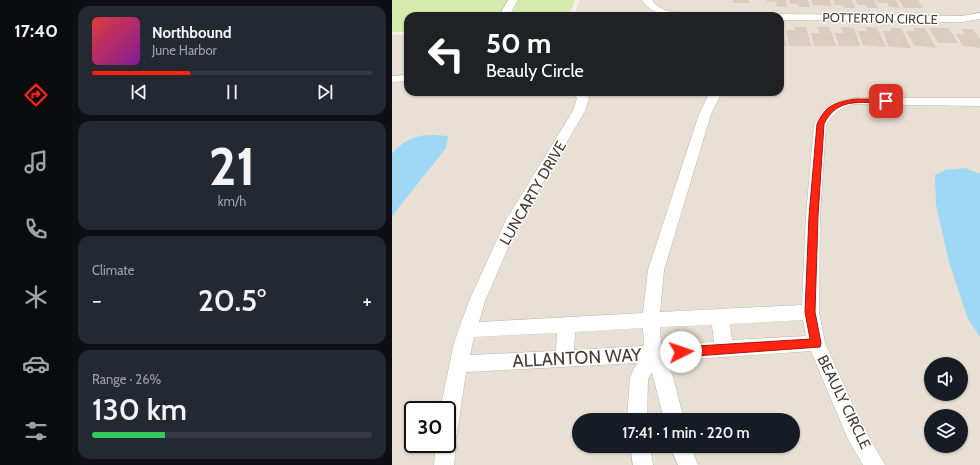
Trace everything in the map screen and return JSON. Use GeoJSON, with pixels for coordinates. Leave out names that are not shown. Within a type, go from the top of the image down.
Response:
{"type":"FeatureCollection","features":[{"type":"Feature","properties":{"kind":"street"},"geometry":{"type":"LineString","coordinates":[[506,12],[513,0]]}},
{"type":"Feature","properties":{"kind":"street"},"geometry":{"type":"LineString","coordinates":[[647,0],[651,6],[663,12]]}},
{"type":"Feature","properties":{"kind":"street","name":"POTTERTON CIRCLE"},"geometry":{"type":"LineString","coordinates":[[784,17],[962,19],[980,16]]}},
{"type":"Feature","properties":{"kind":"street"},"geometry":{"type":"LineString","coordinates":[[392,79],[404,78]]}},
{"type":"Feature","properties":{"kind":"street","name":"LUNCARTY DRIVE"},"geometry":{"type":"LineString","coordinates":[[452,401],[458,364],[477,301],[511,224],[579,111],[583,98],[581,96]]}},
{"type":"Feature","properties":{"kind":"street"},"geometry":{"type":"LineString","coordinates":[[672,413],[664,377],[653,354],[651,319],[656,270],[705,114],[714,96]]}},
{"type":"Feature","properties":{"kind":"street","name":"BEAULY CIRCLE"},"geometry":{"type":"LineString","coordinates":[[875,465],[854,430],[816,343],[810,312],[813,216],[820,124],[826,112],[839,104],[854,101],[980,102]]}},
{"type":"Feature","properties":{"kind":"street"},"geometry":{"type":"LineString","coordinates":[[468,330],[651,319],[810,312]]}},
{"type":"Feature","properties":{"kind":"street"},"geometry":{"type":"LineString","coordinates":[[720,316],[724,349]]}},
{"type":"Feature","properties":{"kind":"street"},"geometry":{"type":"LineString","coordinates":[[564,359],[567,324]]}},
{"type":"Feature","properties":{"kind":"street","name":"ALLANTON WAY"},"geometry":{"type":"LineString","coordinates":[[458,364],[653,354],[816,343]]}},
{"type":"Feature","properties":{"kind":"street"},"geometry":{"type":"LineString","coordinates":[[638,413],[639,377],[653,354]]}},
{"type":"Feature","properties":{"kind":"street"},"geometry":{"type":"LineString","coordinates":[[444,465],[445,453]]}},
{"type":"Feature","properties":{"kind":"street"},"geometry":{"type":"LineString","coordinates":[[641,453],[643,465]]}},
{"type":"Feature","properties":{"kind":"street"},"geometry":{"type":"LineString","coordinates":[[683,453],[688,465]]}},
{"type":"Feature","properties":{"kind":"shaded area"},"geometry":{"type":"Polygon","coordinates":[[[580,0],[980,0],[980,465],[392,465],[392,35],[404,35],[404,96],[784,96],[784,12],[576,12],[580,0]]]}},
{"type":"Feature","properties":{"kind":"green space"},"geometry":{"type":"Polygon","coordinates":[[[392,0],[575,0],[570,12],[404,12],[404,32],[392,32],[392,0]]]}},
{"type":"Feature","properties":{"kind":"water"},"geometry":{"type":"Polygon","coordinates":[[[420,136],[448,136],[446,148],[392,216],[392,153],[410,139],[420,136]]]}},
{"type":"Feature","properties":{"kind":"water"},"geometry":{"type":"Polygon","coordinates":[[[965,168],[980,174],[980,337],[968,319],[949,262],[936,205],[935,175],[945,170],[965,168]]]}},
{"type":"Feature","properties":{"kind":"building"},"geometry":{"type":"Polygon","coordinates":[[[733,0],[749,0],[750,3],[733,3],[733,0]]]}},
{"type":"Feature","properties":{"kind":"building"},"geometry":{"type":"Polygon","coordinates":[[[767,0],[786,0],[787,7],[777,7],[776,2],[767,2],[767,0]]]}},
{"type":"Feature","properties":{"kind":"building"},"geometry":{"type":"Polygon","coordinates":[[[789,0],[808,0],[810,7],[799,7],[798,4],[790,4],[789,0]]]}},
{"type":"Feature","properties":{"kind":"building"},"geometry":{"type":"Polygon","coordinates":[[[811,0],[830,0],[832,6],[813,5],[811,0]]]}},
{"type":"Feature","properties":{"kind":"building"},"geometry":{"type":"Polygon","coordinates":[[[833,0],[852,0],[855,8],[844,8],[843,5],[835,5],[833,0]]]}},
{"type":"Feature","properties":{"kind":"building"},"geometry":{"type":"Polygon","coordinates":[[[855,0],[874,0],[878,8],[867,8],[865,5],[858,5],[855,0]]]}},
{"type":"Feature","properties":{"kind":"building"},"geometry":{"type":"Polygon","coordinates":[[[877,0],[896,0],[900,8],[889,7],[887,3],[878,3],[877,0]]]}},
{"type":"Feature","properties":{"kind":"building"},"geometry":{"type":"Polygon","coordinates":[[[899,0],[918,0],[923,8],[904,8],[899,0]]]}},
{"type":"Feature","properties":{"kind":"building"},"geometry":{"type":"Polygon","coordinates":[[[794,27],[806,27],[811,46],[789,46],[786,30],[795,30],[794,27]]]}},
{"type":"Feature","properties":{"kind":"building"},"geometry":{"type":"Polygon","coordinates":[[[818,27],[829,27],[836,46],[814,46],[811,33],[820,33],[818,27]]]}},
{"type":"Feature","properties":{"kind":"building"},"geometry":{"type":"Polygon","coordinates":[[[841,27],[854,28],[860,46],[839,46],[835,33],[843,33],[841,27]]]}},
{"type":"Feature","properties":{"kind":"building"},"geometry":{"type":"Polygon","coordinates":[[[865,27],[877,28],[886,47],[863,45],[858,31],[867,31],[865,27]]]}},
{"type":"Feature","properties":{"kind":"building"},"geometry":{"type":"Polygon","coordinates":[[[890,28],[901,28],[911,48],[889,47],[883,31],[891,31],[890,28]]]}},
{"type":"Feature","properties":{"kind":"building"},"geometry":{"type":"Polygon","coordinates":[[[913,28],[925,28],[936,48],[914,45],[906,31],[915,31],[913,28]]]}},
{"type":"Feature","properties":{"kind":"building"},"geometry":{"type":"Polygon","coordinates":[[[929,28],[949,28],[958,43],[938,43],[929,28]]]}},
{"type":"Feature","properties":{"kind":"building"},"geometry":{"type":"Polygon","coordinates":[[[961,29],[973,29],[980,39],[980,48],[963,46],[956,34],[965,34],[961,29]]]}},
{"type":"Feature","properties":{"kind":"route"},"geometry":{"type":"LineString","coordinates":[[681,352],[816,343],[810,312],[813,216],[820,124],[826,112],[839,104],[854,101],[886,101]]}}]}
